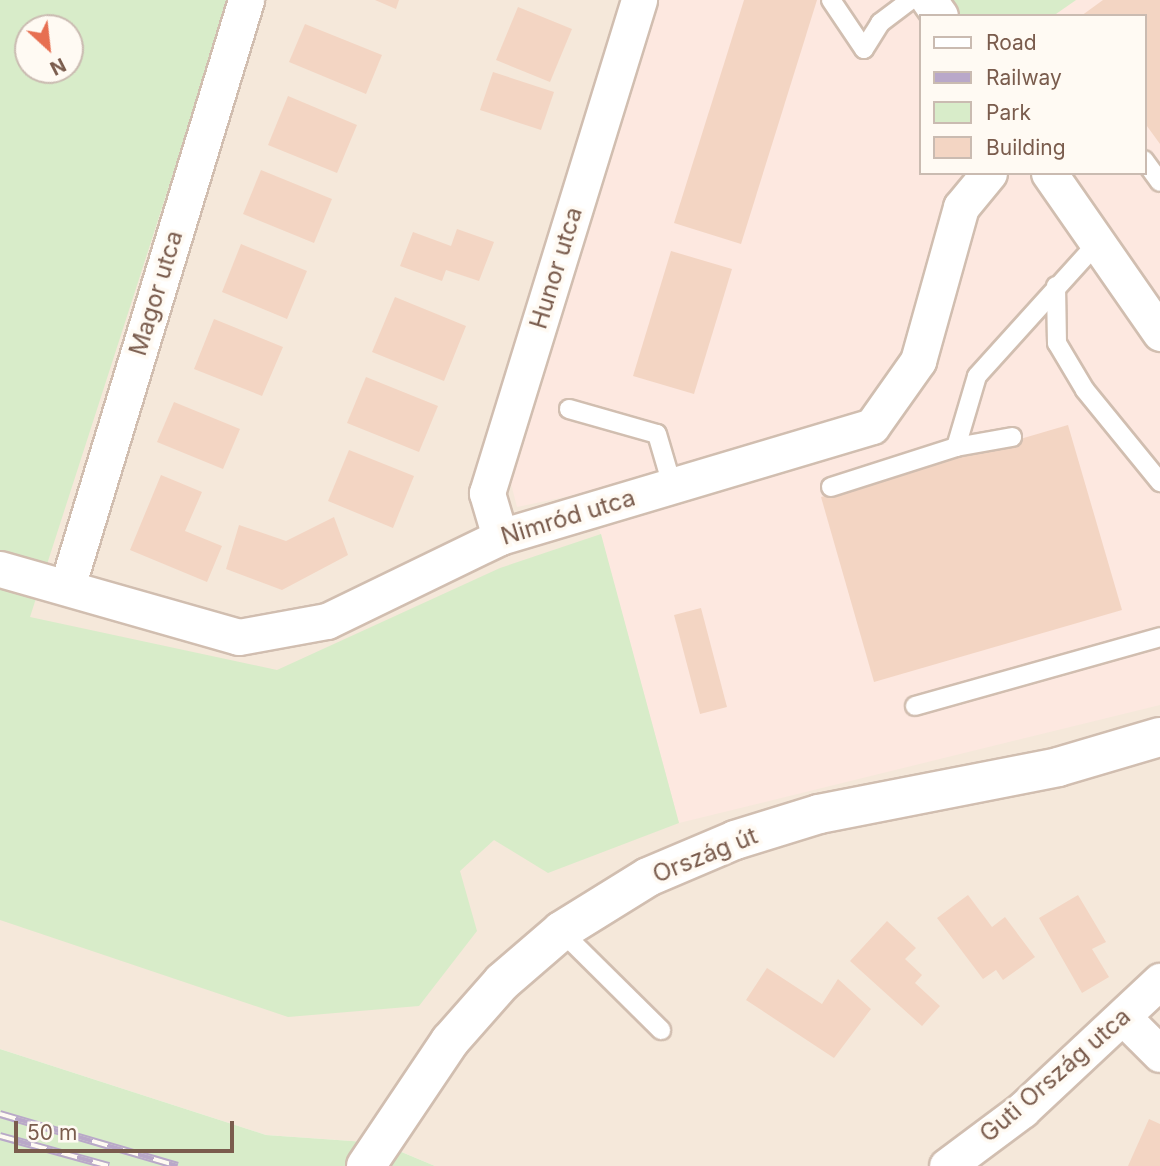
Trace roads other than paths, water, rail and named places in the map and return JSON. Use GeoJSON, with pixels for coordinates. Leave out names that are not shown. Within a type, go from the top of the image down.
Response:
{"type":"FeatureCollection","features":[{"type":"Feature","properties":{"kind":"main road","name":"Ország út"},"geometry":{"type":"LineString","coordinates":[[373,1154],[469,1017],[561,930],[648,877],[735,840],[819,814],[1058,767],[1160,737]]}},
{"type":"Feature","properties":{"kind":"street","name":"Magor utca"},"geometry":{"type":"LineString","coordinates":[[67,587],[246,0]]}},
{"type":"Feature","properties":{"kind":"street","name":"Hunor utca"},"geometry":{"type":"LineString","coordinates":[[500,537],[487,493],[639,0]]}},
{"type":"Feature","properties":{"kind":"street","name":"Nimród utca"},"geometry":{"type":"LineString","coordinates":[[0,569],[239,637],[327,621],[500,537],[872,426],[918,361],[961,207],[987,175]]}},
{"type":"Feature","properties":{"kind":"street"},"geometry":{"type":"LineString","coordinates":[[1050,175],[1160,332]]}},
{"type":"Feature","properties":{"kind":"street","name":"Guti Ország utca"},"geometry":{"type":"LineString","coordinates":[[947,1166],[1021,1110],[1124,1018],[1160,981]]}},
{"type":"Feature","properties":{"kind":"street"},"geometry":{"type":"LineString","coordinates":[[1124,1018],[1160,1054]]}},
{"type":"Feature","properties":{"kind":"lane"},"geometry":{"type":"LineString","coordinates":[[831,0],[864,49],[880,23],[910,0]]}},
{"type":"Feature","properties":{"kind":"lane"},"geometry":{"type":"LineString","coordinates":[[1146,163],[1160,182]]}},
{"type":"Feature","properties":{"kind":"lane"},"geometry":{"type":"LineString","coordinates":[[956,447],[977,376],[1098,242]]}},
{"type":"Feature","properties":{"kind":"lane"},"geometry":{"type":"LineString","coordinates":[[1056,286],[1057,343],[1085,390],[1160,482]]}},
{"type":"Feature","properties":{"kind":"lane"},"geometry":{"type":"LineString","coordinates":[[569,409],[657,434],[671,485]]}},
{"type":"Feature","properties":{"kind":"lane"},"geometry":{"type":"LineString","coordinates":[[831,487],[956,447],[1013,436]]}},
{"type":"Feature","properties":{"kind":"lane"},"geometry":{"type":"LineString","coordinates":[[915,706],[1160,636]]}},
{"type":"Feature","properties":{"kind":"lane"},"geometry":{"type":"LineString","coordinates":[[561,930],[661,1030]]}},
{"type":"Feature","properties":{"kind":"railway"},"geometry":{"type":"LineString","coordinates":[[0,1114],[178,1166]]}},
{"type":"Feature","properties":{"kind":"railway"},"geometry":{"type":"LineString","coordinates":[[0,1136],[109,1166]]}}]}
